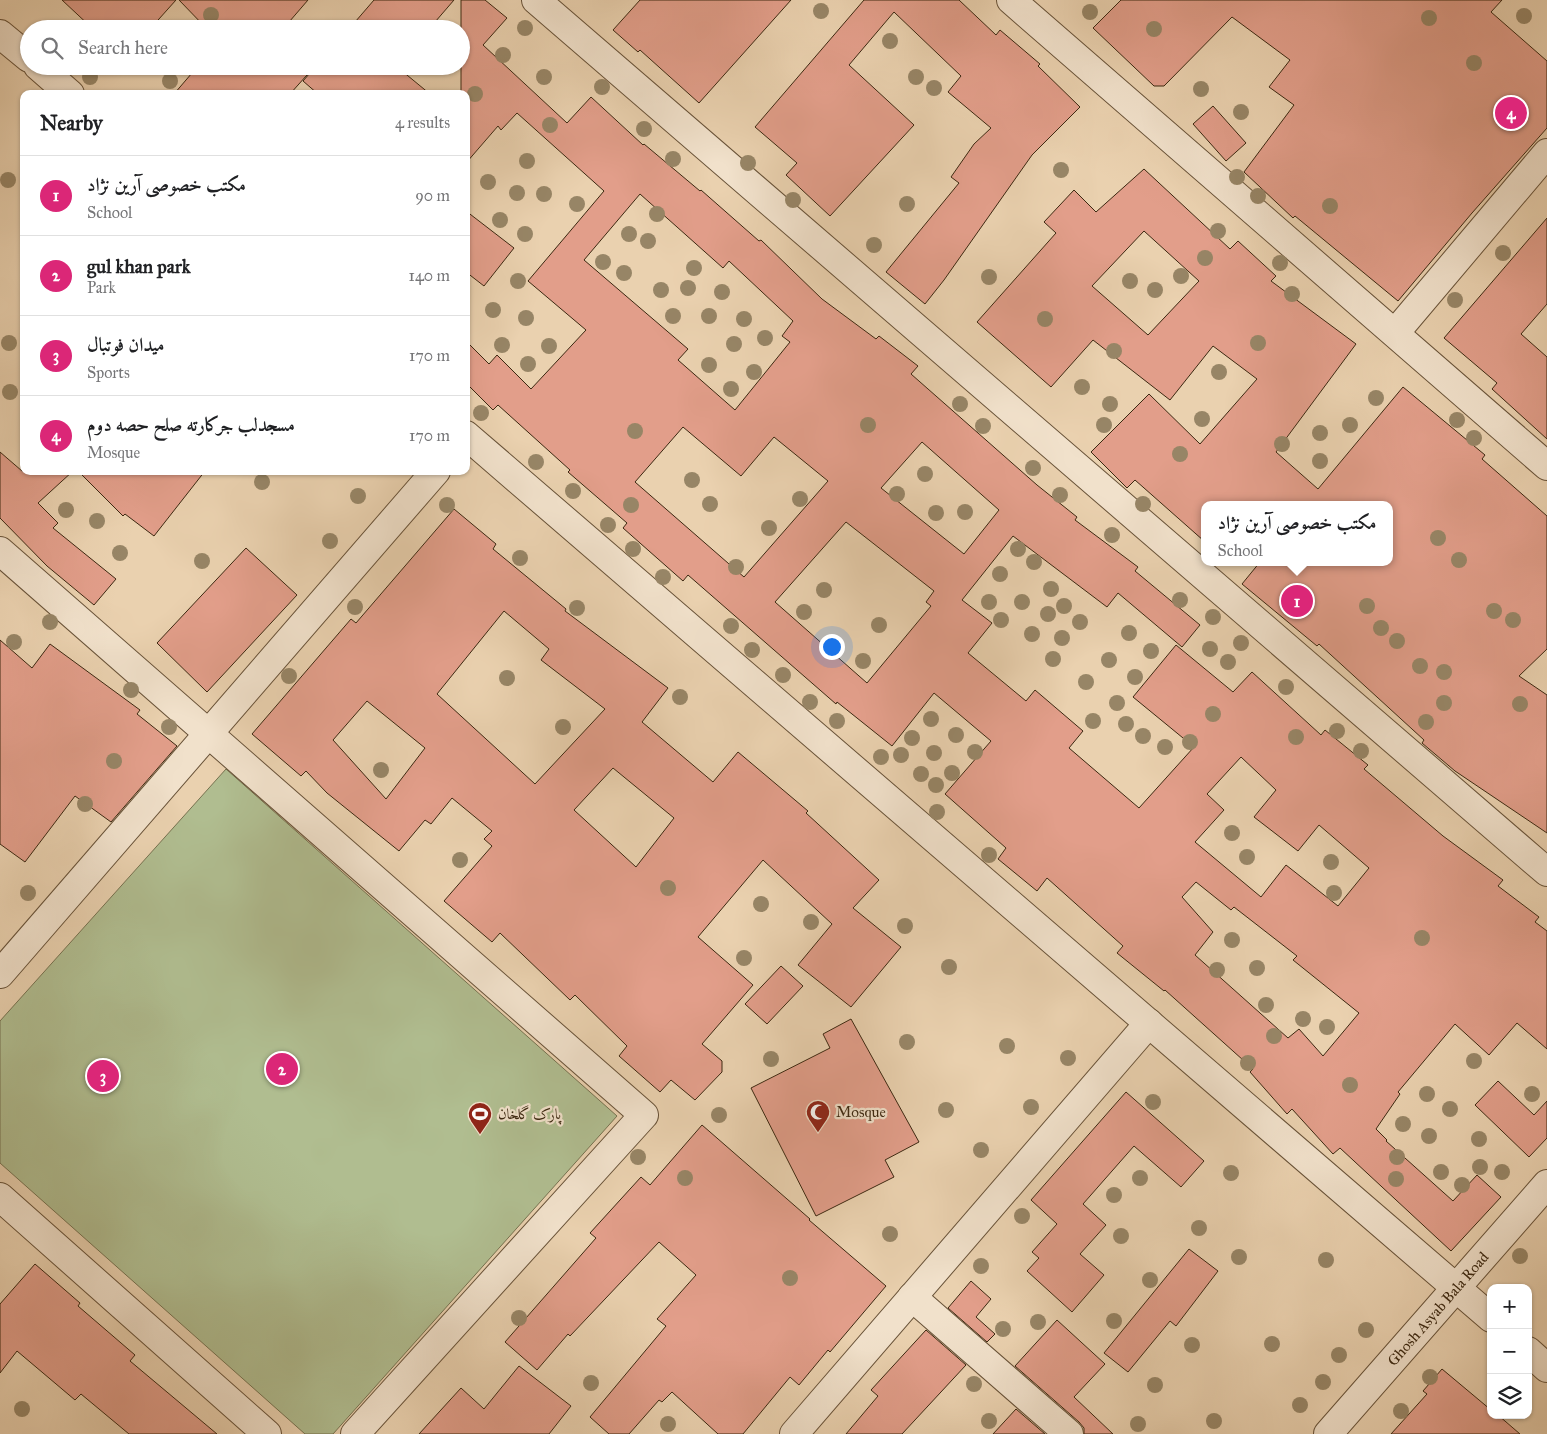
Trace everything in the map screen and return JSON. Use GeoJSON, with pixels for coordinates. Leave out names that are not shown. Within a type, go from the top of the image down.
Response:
{"type":"FeatureCollection","features":[{"type":"Feature","properties":{"kind":"street"},"geometry":{"type":"LineString","coordinates":[[536,0],[1547,872]]}},
{"type":"Feature","properties":{"kind":"street"},"geometry":{"type":"LineString","coordinates":[[1011,0],[1547,466]]}},
{"type":"Feature","properties":{"kind":"street"},"geometry":{"type":"LineString","coordinates":[[0,34],[20,51]]}},
{"type":"Feature","properties":{"kind":"street"},"geometry":{"type":"LineString","coordinates":[[48,75],[65,90]]}},
{"type":"Feature","properties":{"kind":"street"},"geometry":{"type":"LineString","coordinates":[[1395,333],[1547,153]]}},
{"type":"Feature","properties":{"kind":"street"},"geometry":{"type":"LineString","coordinates":[[470,439],[1487,1315]]}},
{"type":"Feature","properties":{"kind":"street"},"geometry":{"type":"LineString","coordinates":[[0,974],[433,475]]}},
{"type":"Feature","properties":{"kind":"street"},"geometry":{"type":"LineString","coordinates":[[0,551],[644,1115],[354,1434]]}},
{"type":"Feature","properties":{"kind":"street"},"geometry":{"type":"LineString","coordinates":[[794,1434],[1149,1023]]}},
{"type":"Feature","properties":{"kind":"street","name":"Ghosh Asyab Bala Road"},"geometry":{"type":"LineString","coordinates":[[1328,1434],[1547,1184]]}},
{"type":"Feature","properties":{"kind":"street"},"geometry":{"type":"LineString","coordinates":[[0,1197],[267,1434]]}},
{"type":"Feature","properties":{"kind":"street"},"geometry":{"type":"LineString","coordinates":[[912,1297],[1070,1434]]}},
{"type":"Feature","properties":{"kind":"street"},"geometry":{"type":"LineString","coordinates":[[1532,1355],[1547,1368]]}},
{"type":"Feature","properties":{"kind":"green space"},"geometry":{"type":"Polygon","coordinates":[[[226,769],[617,1116],[333,1434],[305,1434],[0,1163],[0,1021],[226,769]]]}},
{"type":"Feature","properties":{"kind":"building"},"geometry":{"type":"Polygon","coordinates":[[[62,0],[176,0],[158,20],[83,20],[62,0]]]}},
{"type":"Feature","properties":{"kind":"building"},"geometry":{"type":"Polygon","coordinates":[[[179,0],[308,0],[291,20],[198,20],[179,0]]]}},
{"type":"Feature","properties":{"kind":"building"},"geometry":{"type":"Polygon","coordinates":[[[374,0],[454,0],[437,20],[357,20],[374,0]]]}},
{"type":"Feature","properties":{"kind":"building"},"geometry":{"type":"Polygon","coordinates":[[[461,0],[485,0],[507,18],[483,45],[567,123],[591,97],[643,145],[701,190],[759,241],[761,240],[822,299],[876,339],[879,336],[918,366],[911,374],[1037,485],[1077,517],[1075,520],[1138,567],[1135,571],[1200,625],[1182,647],[1118,593],[1107,607],[1013,536],[962,600],[992,623],[968,653],[1026,701],[1035,690],[1083,731],[1069,748],[1139,808],[1194,747],[1133,697],[1176,645],[1233,692],[1252,672],[1321,735],[1325,730],[1368,765],[1364,769],[1443,836],[1503,880],[1498,886],[1539,917],[1535,922],[1547,931],[1547,1049],[1517,1023],[1489,1055],[1455,1024],[1398,1092],[1400,1094],[1376,1129],[1386,1141],[1453,1201],[1477,1175],[1501,1197],[1451,1251],[1340,1148],[1333,1154],[1292,1109],[1287,1114],[1250,1072],[1253,1069],[1165,990],[1117,953],[1123,946],[1047,878],[1037,891],[998,859],[1006,848],[945,794],[991,741],[934,693],[892,746],[837,702],[836,704],[688,575],[683,581],[623,528],[627,523],[568,472],[570,470],[498,405],[493,410],[470,387],[470,345],[489,364],[497,355],[531,389],[586,330],[528,281],[604,191],[517,113],[501,130],[498,126],[470,158],[470,90],[461,90],[461,75],[470,75],[470,20],[461,20],[461,0]],[[640,194],[584,260],[688,349],[678,360],[735,410],[790,342],[782,336],[793,321],[729,261],[723,268],[640,194]],[[683,427],[635,482],[744,577],[828,481],[774,437],[741,476],[683,427]],[[922,442],[881,488],[964,554],[999,510],[922,442]],[[846,522],[775,602],[867,683],[931,606],[926,602],[934,591],[846,522]],[[1241,757],[1207,794],[1224,810],[1195,842],[1261,897],[1286,865],[1338,906],[1369,868],[1319,825],[1298,851],[1254,817],[1276,790],[1241,757]],[[1196,882],[1182,897],[1213,932],[1195,955],[1288,1038],[1299,1029],[1323,1056],[1359,1013],[1293,960],[1297,956],[1234,907],[1231,910],[1196,882]]]}},
{"type":"Feature","properties":{"kind":"building"},"geometry":{"type":"Polygon","coordinates":[[[640,0],[791,0],[699,103],[640,50],[638,52],[613,30],[640,0]]]}},
{"type":"Feature","properties":{"kind":"building"},"geometry":{"type":"Polygon","coordinates":[[[864,0],[959,0],[996,35],[1000,30],[1040,64],[1038,66],[1080,107],[1032,155],[925,304],[886,272],[959,183],[951,177],[974,144],[991,128],[948,92],[961,76],[894,12],[849,65],[914,125],[830,216],[786,175],[797,163],[755,127],[864,0]]]}},
{"type":"Feature","properties":{"kind":"building"},"geometry":{"type":"Polygon","coordinates":[[[1121,0],[1502,0],[1491,12],[1547,61],[1547,128],[1398,301],[1295,216],[1293,218],[1244,172],[1294,105],[1269,87],[1290,60],[1232,17],[1164,86],[1154,86],[1093,28],[1121,0]]]}},
{"type":"Feature","properties":{"kind":"building"},"geometry":{"type":"Polygon","coordinates":[[[190,75],[307,75],[294,90],[177,90],[190,75]]]}},
{"type":"Feature","properties":{"kind":"building"},"geometry":{"type":"Polygon","coordinates":[[[308,75],[407,75],[425,90],[313,90],[303,81],[308,75]]]}},
{"type":"Feature","properties":{"kind":"building"},"geometry":{"type":"Polygon","coordinates":[[[1213,106],[1246,143],[1226,161],[1193,124],[1213,106]]]}},
{"type":"Feature","properties":{"kind":"building"},"geometry":{"type":"Polygon","coordinates":[[[1144,169],[1230,249],[1238,241],[1276,276],[1271,281],[1356,344],[1276,452],[1318,489],[1403,387],[1485,455],[1482,459],[1547,516],[1547,649],[1519,676],[1547,695],[1547,833],[1455,771],[1422,743],[1424,740],[1319,644],[1317,646],[1242,584],[1257,566],[1393,566],[1393,501],[1201,501],[1201,538],[1135,480],[1127,488],[1091,452],[1149,394],[1200,444],[1257,379],[1213,346],[1170,400],[1093,340],[1051,387],[977,322],[1056,233],[1044,222],[1074,190],[1096,212],[1144,169]],[[1144,231],[1092,286],[1148,335],[1199,281],[1144,231]]]}},
{"type":"Feature","properties":{"kind":"building"},"geometry":{"type":"Polygon","coordinates":[[[470,214],[514,248],[484,286],[470,275],[470,214]]]}},
{"type":"Feature","properties":{"kind":"building"},"geometry":{"type":"Polygon","coordinates":[[[1547,218],[1547,304],[1521,334],[1547,357],[1547,439],[1492,389],[1497,383],[1444,338],[1547,218]]]}},
{"type":"Feature","properties":{"kind":"building"},"geometry":{"type":"Polygon","coordinates":[[[0,452],[20,469],[20,475],[69,475],[38,503],[58,523],[53,528],[116,579],[94,605],[47,566],[0,518],[0,452]]]}},
{"type":"Feature","properties":{"kind":"building"},"geometry":{"type":"Polygon","coordinates":[[[82,475],[202,475],[154,536],[125,514],[123,516],[82,475]]]}},
{"type":"Feature","properties":{"kind":"building"},"geometry":{"type":"Polygon","coordinates":[[[454,509],[496,544],[493,549],[566,609],[565,611],[668,688],[642,722],[713,782],[738,752],[808,811],[806,813],[879,880],[853,908],[901,947],[851,1007],[798,965],[832,924],[763,860],[698,937],[753,985],[702,1044],[722,1061],[722,1072],[695,1100],[671,1080],[660,1092],[619,1056],[627,1046],[575,995],[570,1000],[500,933],[492,942],[444,901],[492,846],[484,839],[492,831],[452,798],[431,824],[425,820],[399,851],[327,793],[306,771],[301,776],[252,734],[351,619],[356,623],[454,509]],[[504,611],[437,694],[535,784],[605,709],[541,660],[549,649],[504,611]],[[367,701],[333,740],[386,799],[425,748],[367,701]],[[613,768],[574,810],[636,867],[674,818],[613,768]]]}},
{"type":"Feature","properties":{"kind":"building"},"geometry":{"type":"Polygon","coordinates":[[[246,548],[297,595],[207,692],[157,643],[246,548]]]}},
{"type":"Feature","properties":{"kind":"building"},"geometry":{"type":"Polygon","coordinates":[[[0,640],[32,668],[50,644],[140,710],[137,714],[177,746],[111,822],[75,796],[25,862],[0,844],[0,640]]]}},
{"type":"Feature","properties":{"kind":"building"},"geometry":{"type":"Polygon","coordinates":[[[781,966],[803,986],[767,1024],[745,1004],[781,966]]]}},
{"type":"Feature","properties":{"kind":"building"},"geometry":{"type":"Polygon","coordinates":[[[851,1019],[919,1142],[885,1160],[894,1177],[816,1216],[751,1088],[830,1048],[823,1034],[851,1019]]]}},
{"type":"Feature","properties":{"kind":"building"},"geometry":{"type":"Polygon","coordinates":[[[1498,1081],[1534,1115],[1547,1101],[1547,1138],[1529,1157],[1475,1105],[1498,1081]]]}},
{"type":"Feature","properties":{"kind":"building"},"geometry":{"type":"Polygon","coordinates":[[[1126,1092],[1204,1161],[1181,1187],[1134,1146],[1083,1204],[1106,1225],[1080,1254],[1104,1275],[1072,1312],[1027,1271],[1039,1258],[1032,1252],[1057,1224],[1031,1200],[1126,1092]]]}},
{"type":"Feature","properties":{"kind":"building"},"geometry":{"type":"Polygon","coordinates":[[[702,1125],[886,1286],[830,1352],[828,1350],[799,1385],[790,1377],[743,1434],[718,1434],[672,1392],[662,1402],[659,1400],[629,1434],[609,1434],[590,1417],[666,1326],[657,1319],[696,1275],[659,1242],[570,1336],[568,1334],[537,1370],[505,1342],[596,1238],[590,1233],[641,1177],[650,1185],[702,1125]]]}},
{"type":"Feature","properties":{"kind":"building"},"geometry":{"type":"Polygon","coordinates":[[[1189,1249],[1218,1271],[1176,1326],[1170,1321],[1128,1372],[1104,1353],[1189,1249]]]}},
{"type":"Feature","properties":{"kind":"building"},"geometry":{"type":"Polygon","coordinates":[[[35,1264],[80,1303],[78,1306],[135,1355],[130,1361],[217,1434],[129,1434],[81,1394],[75,1400],[17,1351],[0,1373],[0,1304],[35,1264]]]}},
{"type":"Feature","properties":{"kind":"building"},"geometry":{"type":"Polygon","coordinates":[[[971,1281],[991,1299],[976,1317],[995,1334],[987,1342],[948,1308],[971,1281]]]}},
{"type":"Feature","properties":{"kind":"building"},"geometry":{"type":"Polygon","coordinates":[[[1057,1320],[1105,1364],[1074,1397],[1113,1434],[1084,1434],[1084,1428],[1079,1422],[1015,1366],[1057,1320]]]}},
{"type":"Feature","properties":{"kind":"building"},"geometry":{"type":"Polygon","coordinates":[[[926,1330],[966,1365],[902,1434],[846,1434],[878,1396],[871,1390],[926,1330]]]}},
{"type":"Feature","properties":{"kind":"building"},"geometry":{"type":"Polygon","coordinates":[[[519,1366],[571,1406],[549,1434],[419,1434],[461,1388],[484,1409],[519,1366]]]}},
{"type":"Feature","properties":{"kind":"building"},"geometry":{"type":"Polygon","coordinates":[[[1442,1369],[1487,1407],[1487,1419],[1503,1419],[1520,1434],[1391,1434],[1427,1394],[1423,1391],[1442,1369]]]}},
{"type":"Feature","properties":{"kind":"building"},"geometry":{"type":"Polygon","coordinates":[[[1016,1409],[1045,1434],[993,1434],[1016,1409]]]}},
{"type":"Feature","properties":{"kind":"place","name":"مسجدلب جرکارته صلح حصه دوم"},"geometry":{"type":"Point","coordinates":[1511,113]}},
{"type":"Feature","properties":{"kind":"place","name":"مکتب خصوصی آرین نژاد"},"geometry":{"type":"Point","coordinates":[1297,601]}},
{"type":"Feature","properties":{"kind":"place","name":"gul khan park"},"geometry":{"type":"Point","coordinates":[282,1069]}},
{"type":"Feature","properties":{"kind":"place","name":"میدان فوتبال"},"geometry":{"type":"Point","coordinates":[103,1076]}},
{"type":"Feature","properties":{"kind":"place","name":"Mosque"},"geometry":{"type":"Point","coordinates":[818,1133]}},
{"type":"Feature","properties":{"kind":"place","name":"پارک گلخان"},"geometry":{"type":"Point","coordinates":[480,1135]}}]}
